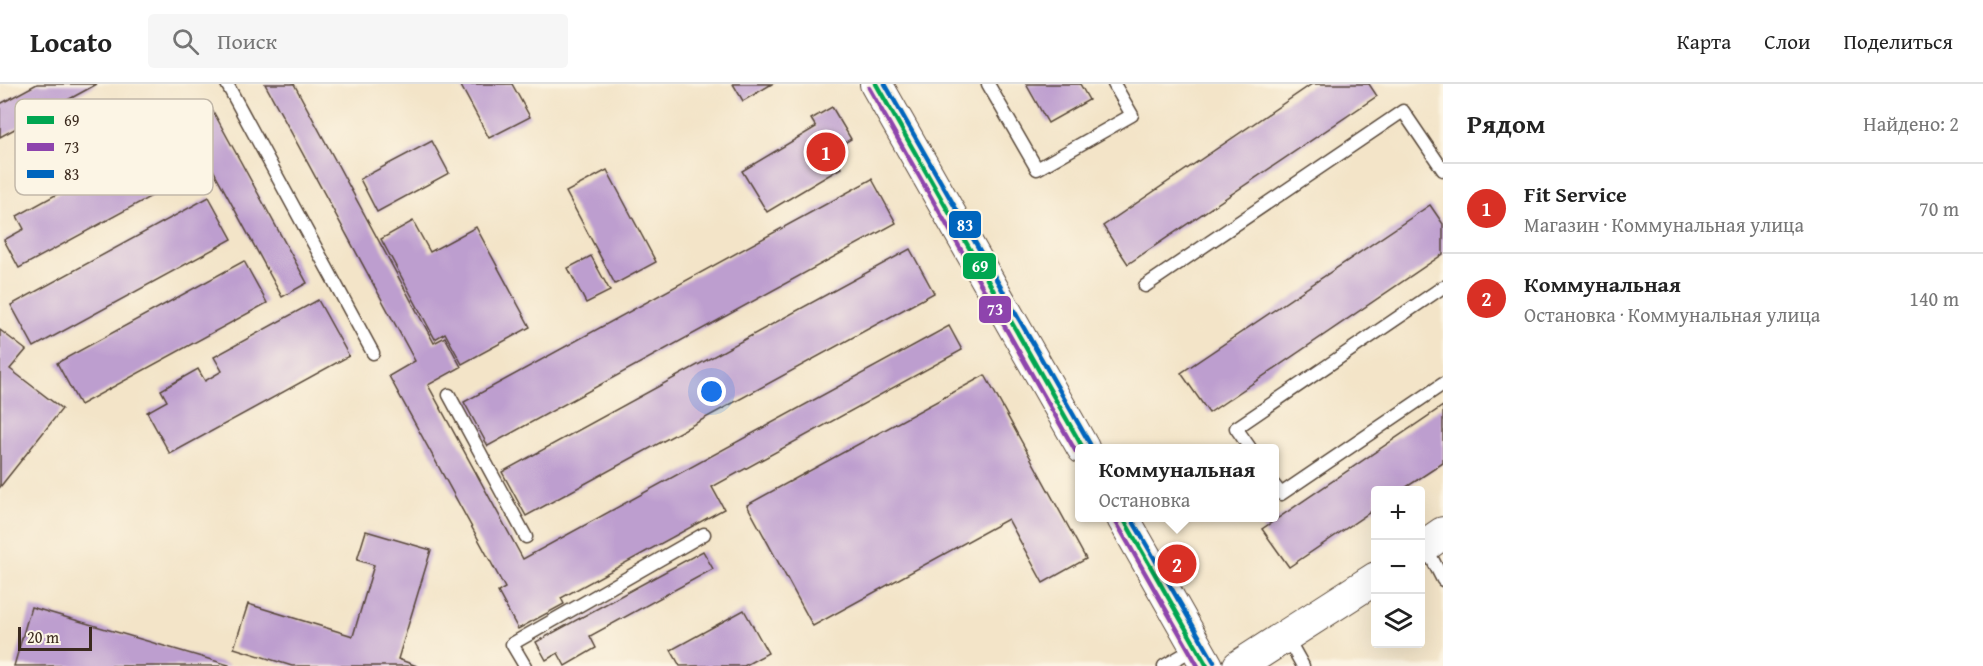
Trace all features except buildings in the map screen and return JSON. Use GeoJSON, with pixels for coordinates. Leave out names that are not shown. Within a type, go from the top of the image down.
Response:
{"type":"FeatureCollection","features":[{"type":"Feature","properties":{"kind":"street"},"geometry":{"type":"LineString","coordinates":[[876,84],[1081,444]]}},
{"type":"Feature","properties":{"kind":"street"},"geometry":{"type":"LineString","coordinates":[[1124,522],[1202,657]]}},
{"type":"Feature","properties":{"kind":"street"},"geometry":{"type":"LineString","coordinates":[[1239,666],[1371,581]]}},
{"type":"Feature","properties":{"kind":"lane"},"geometry":{"type":"LineString","coordinates":[[227,84],[373,353]]}},
{"type":"Feature","properties":{"kind":"lane"},"geometry":{"type":"LineString","coordinates":[[988,84],[1037,170],[1132,115],[1114,84]]}},
{"type":"Feature","properties":{"kind":"lane"},"geometry":{"type":"LineString","coordinates":[[1145,286],[1403,111],[1443,170]]}},
{"type":"Feature","properties":{"kind":"lane"},"geometry":{"type":"LineString","coordinates":[[1247,444],[1236,428],[1443,287]]}},
{"type":"Feature","properties":{"kind":"lane"},"geometry":{"type":"LineString","coordinates":[[1279,491],[1281,494],[1443,384]]}},
{"type":"Feature","properties":{"kind":"lane"},"geometry":{"type":"LineString","coordinates":[[449,395],[526,537]]}},
{"type":"Feature","properties":{"kind":"lane"},"geometry":{"type":"LineString","coordinates":[[525,666],[512,644],[704,534]]}},
{"type":"Feature","properties":{"kind":"lane"},"geometry":{"type":"LineString","coordinates":[[1430,542],[1443,580]]}},
{"type":"Feature","properties":{"kind":"lane"},"geometry":{"type":"LineString","coordinates":[[1286,635],[1303,666]]}},
{"type":"Feature","properties":{"kind":"lane"},"geometry":{"type":"LineString","coordinates":[[1164,666],[1202,657]]}},
{"type":"Feature","properties":{"kind":"transit line","name":"69"},"geometry":{"type":"LineString","coordinates":[[876,84],[1081,444]]}},
{"type":"Feature","properties":{"kind":"transit line","name":"83"},"geometry":{"type":"LineString","coordinates":[[885,84],[1090,444]]}},
{"type":"Feature","properties":{"kind":"transit line","name":"73"},"geometry":{"type":"LineString","coordinates":[[869,88],[1075,450]]}},
{"type":"Feature","properties":{"kind":"transit line","name":"73"},"geometry":{"type":"LineString","coordinates":[[1116,522],[1198,666]]}},
{"type":"Feature","properties":{"kind":"transit line","name":"69"},"geometry":{"type":"LineString","coordinates":[[1125,522],[1207,666]]}},
{"type":"Feature","properties":{"kind":"transit line","name":"83"},"geometry":{"type":"LineString","coordinates":[[1133,522],[1214,662]]}},
{"type":"Feature","properties":{"kind":"place","name":"Fit Service"},"geometry":{"type":"Point","coordinates":[826,152]}},
{"type":"Feature","properties":{"kind":"place","name":"Коммунальная"},"geometry":{"type":"Point","coordinates":[1177,564]}}]}
